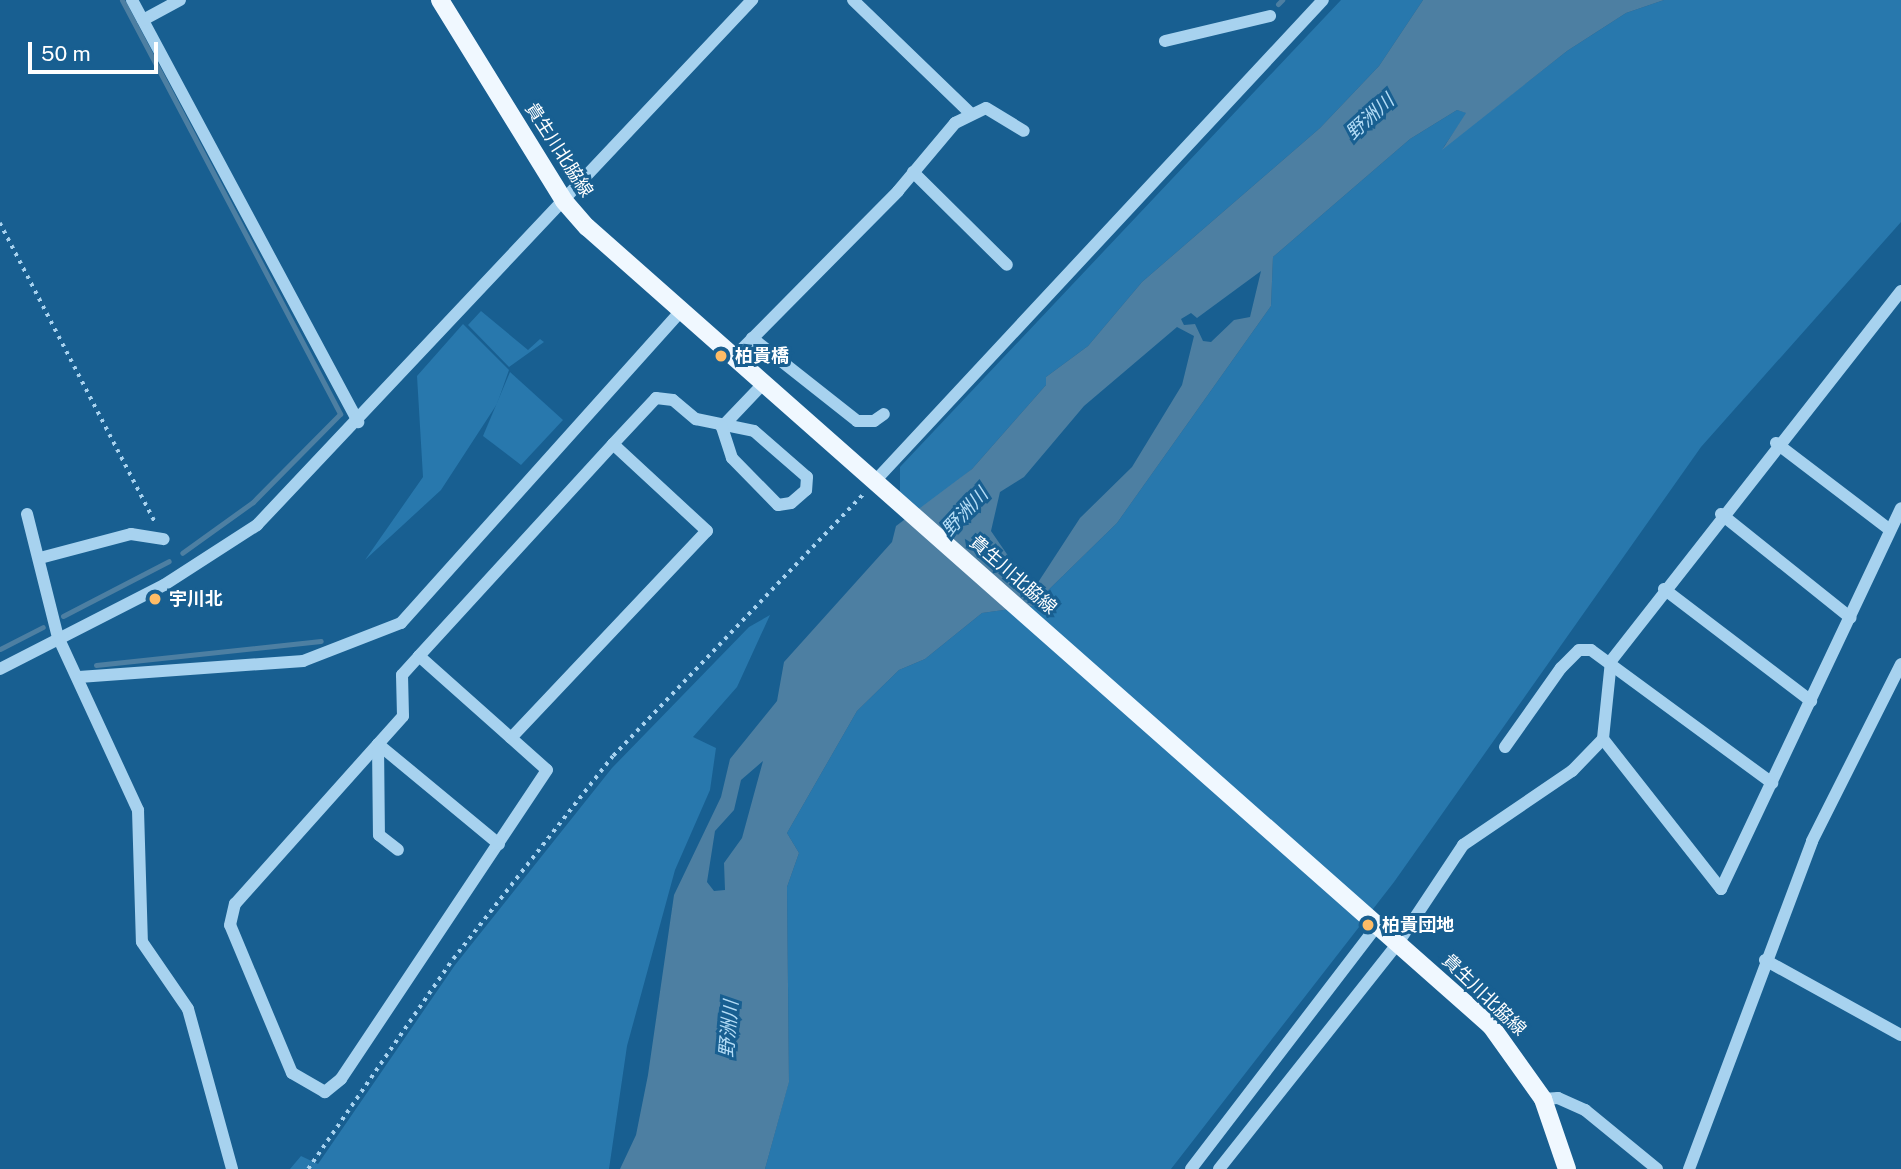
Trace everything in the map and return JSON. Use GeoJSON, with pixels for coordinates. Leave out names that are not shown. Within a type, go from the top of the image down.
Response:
{"type":"FeatureCollection","features":[{"type":"Feature","properties":{"kind":"main road","name":"貴生川北脇線"},"geometry":{"type":"LineString","coordinates":[[440,0],[564,201],[680,312],[1277,833],[1491,1026],[1543,1099],[1567,1169]]}},
{"type":"Feature","properties":{"kind":"street"},"geometry":{"type":"LineString","coordinates":[[132,0],[358,422]]}},
{"type":"Feature","properties":{"kind":"street"},"geometry":{"type":"LineString","coordinates":[[142,20],[180,0]]}},
{"type":"Feature","properties":{"kind":"street"},"geometry":{"type":"LineString","coordinates":[[0,669],[164,585],[257,525],[358,422],[752,0]]}},
{"type":"Feature","properties":{"kind":"street"},"geometry":{"type":"LineString","coordinates":[[853,0],[971,114]]}},
{"type":"Feature","properties":{"kind":"street"},"geometry":{"type":"LineString","coordinates":[[875,481],[1323,0]]}},
{"type":"Feature","properties":{"kind":"street"},"geometry":{"type":"LineString","coordinates":[[1165,41],[1270,16]]}},
{"type":"Feature","properties":{"kind":"street"},"geometry":{"type":"LineString","coordinates":[[733,358],[971,114],[986,108],[1024,131]]}},
{"type":"Feature","properties":{"kind":"street"},"geometry":{"type":"LineString","coordinates":[[913,172],[1007,265]]}},
{"type":"Feature","properties":{"kind":"street"},"geometry":{"type":"LineString","coordinates":[[1219,1169],[1398,943],[1463,845],[1572,771],[1604,739],[1611,662],[1776,443],[1901,291]]}},
{"type":"Feature","properties":{"kind":"street"},"geometry":{"type":"LineString","coordinates":[[79,677],[303,661],[401,623],[680,312]]}},
{"type":"Feature","properties":{"kind":"street"},"geometry":{"type":"LineString","coordinates":[[752,338],[857,421],[874,421],[884,414]]}},
{"type":"Feature","properties":{"kind":"street"},"geometry":{"type":"LineString","coordinates":[[722,427],[763,384]]}},
{"type":"Feature","properties":{"kind":"street"},"geometry":{"type":"LineString","coordinates":[[419,656],[547,770],[505,824],[499,844],[332,1089],[325,1091],[292,1073],[235,939],[231,913],[403,716],[402,675],[419,656],[613,444],[664,395],[696,419],[722,427],[754,431],[807,477],[806,489],[791,503],[778,505],[732,458],[722,427]]}},
{"type":"Feature","properties":{"kind":"street"},"geometry":{"type":"LineString","coordinates":[[1776,443],[1890,530]]}},
{"type":"Feature","properties":{"kind":"street"},"geometry":{"type":"LineString","coordinates":[[511,738],[707,531],[613,444]]}},
{"type":"Feature","properties":{"kind":"street"},"geometry":{"type":"LineString","coordinates":[[1604,739],[1721,888],[1901,509]]}},
{"type":"Feature","properties":{"kind":"street"},"geometry":{"type":"LineString","coordinates":[[27,514],[58,637],[79,677],[138,810],[142,942],[188,1009],[232,1169]]}},
{"type":"Feature","properties":{"kind":"street"},"geometry":{"type":"LineString","coordinates":[[1721,514],[1851,618]]}},
{"type":"Feature","properties":{"kind":"street"},"geometry":{"type":"LineString","coordinates":[[40,558],[131,534],[164,539]]}},
{"type":"Feature","properties":{"kind":"street"},"geometry":{"type":"LineString","coordinates":[[1664,589],[1811,701]]}},
{"type":"Feature","properties":{"kind":"street"},"geometry":{"type":"LineString","coordinates":[[1505,747],[1580,650],[1611,662],[1772,783]]}},
{"type":"Feature","properties":{"kind":"street"},"geometry":{"type":"LineString","coordinates":[[1689,1169],[1765,960],[1812,842],[1901,664]]}},
{"type":"Feature","properties":{"kind":"street"},"geometry":{"type":"LineString","coordinates":[[378,744],[499,844]]}},
{"type":"Feature","properties":{"kind":"street"},"geometry":{"type":"LineString","coordinates":[[378,744],[379,835],[398,850]]}},
{"type":"Feature","properties":{"kind":"street"},"geometry":{"type":"LineString","coordinates":[[1191,1169],[1378,924]]}},
{"type":"Feature","properties":{"kind":"street"},"geometry":{"type":"LineString","coordinates":[[1765,960],[1901,1035]]}},
{"type":"Feature","properties":{"kind":"street"},"geometry":{"type":"LineString","coordinates":[[1543,1099],[1585,1110],[1657,1169]]}},
{"type":"Feature","properties":{"kind":"path"},"geometry":{"type":"LineString","coordinates":[[0,223],[164,539]]}},
{"type":"Feature","properties":{"kind":"path"},"geometry":{"type":"LineString","coordinates":[[308,1169],[453,959],[613,756],[875,481]]}},
{"type":"Feature","properties":{"kind":"shaded area"},"geometry":{"type":"Polygon","coordinates":[[[1341,0],[1423,0],[1379,66],[1320,128],[1142,282],[1088,346],[1046,377],[1046,385],[972,469],[921,510],[900,492],[900,467],[1341,0]]]}},
{"type":"Feature","properties":{"kind":"shaded area"},"geometry":{"type":"Polygon","coordinates":[[[1664,0],[1901,0],[1901,222],[1701,447],[1394,882],[1171,1169],[765,1169],[789,1081],[787,887],[799,853],[787,833],[857,711],[899,670],[925,659],[982,613],[1032,606],[1117,523],[1271,306],[1273,257],[1410,139],[1457,110],[1467,113],[1443,148],[1567,51],[1626,13],[1664,0]]]}},
{"type":"Feature","properties":{"kind":"shaded area"},"geometry":{"type":"Polygon","coordinates":[[[481,311],[528,350],[540,339],[544,342],[509,367],[468,325],[481,311]]]}},
{"type":"Feature","properties":{"kind":"shaded area"},"geometry":{"type":"Polygon","coordinates":[[[463,324],[509,370],[497,404],[441,490],[365,560],[423,477],[417,376],[463,324]]]}},
{"type":"Feature","properties":{"kind":"shaded area"},"geometry":{"type":"Polygon","coordinates":[[[510,372],[563,420],[521,465],[483,436],[510,372]]]}},
{"type":"Feature","properties":{"kind":"shaded area"},"geometry":{"type":"Polygon","coordinates":[[[770,615],[737,687],[693,737],[716,748],[710,790],[675,870],[627,1046],[609,1169],[290,1169],[301,1156],[318,1164],[455,965],[612,768],[749,627],[770,615]]]}},
{"type":"Feature","properties":{"kind":"water","name":"野洲川"},"geometry":{"type":"Polygon","coordinates":[[[1423,0],[1664,0],[1626,13],[1567,51],[1442,150],[1466,113],[1457,110],[1410,139],[1273,257],[1271,306],[1117,523],[1032,606],[982,613],[925,659],[899,670],[857,711],[787,833],[799,853],[787,887],[789,1082],[765,1169],[620,1169],[636,1135],[648,1075],[674,895],[721,797],[730,759],[777,701],[784,662],[892,542],[896,526],[972,469],[1046,385],[1046,377],[1088,346],[1142,282],[1320,128],[1379,66],[1423,0]],[[1261,271],[1197,318],[1191,313],[1181,319],[1184,325],[1195,324],[1203,341],[1211,342],[1234,320],[1250,317],[1261,271]],[[1177,327],[1084,406],[1024,477],[1000,492],[991,531],[1024,579],[1037,584],[1080,518],[1132,467],[1182,385],[1194,336],[1177,327]],[[763,761],[741,780],[734,810],[715,831],[707,882],[714,891],[725,890],[724,863],[742,838],[763,761]]]}},
{"type":"Feature","properties":{"kind":"waterway"},"geometry":{"type":"LineString","coordinates":[[122,0],[340,414],[253,502],[182,553]]}},
{"type":"Feature","properties":{"kind":"waterway"},"geometry":{"type":"LineString","coordinates":[[1278,4],[1282,0]]}},
{"type":"Feature","properties":{"kind":"waterway"},"geometry":{"type":"LineString","coordinates":[[63,616],[169,561]]}},
{"type":"Feature","properties":{"kind":"waterway"},"geometry":{"type":"LineString","coordinates":[[0,649],[43,627]]}},
{"type":"Feature","properties":{"kind":"waterway"},"geometry":{"type":"LineString","coordinates":[[96,665],[321,641]]}},
{"type":"Feature","properties":{"kind":"place","name":"柏貴橋"},"geometry":{"type":"Point","coordinates":[721,356]}},
{"type":"Feature","properties":{"kind":"place","name":"宇川北"},"geometry":{"type":"Point","coordinates":[155,599]}},
{"type":"Feature","properties":{"kind":"place","name":"柏貴団地"},"geometry":{"type":"Point","coordinates":[1368,925]}}]}
